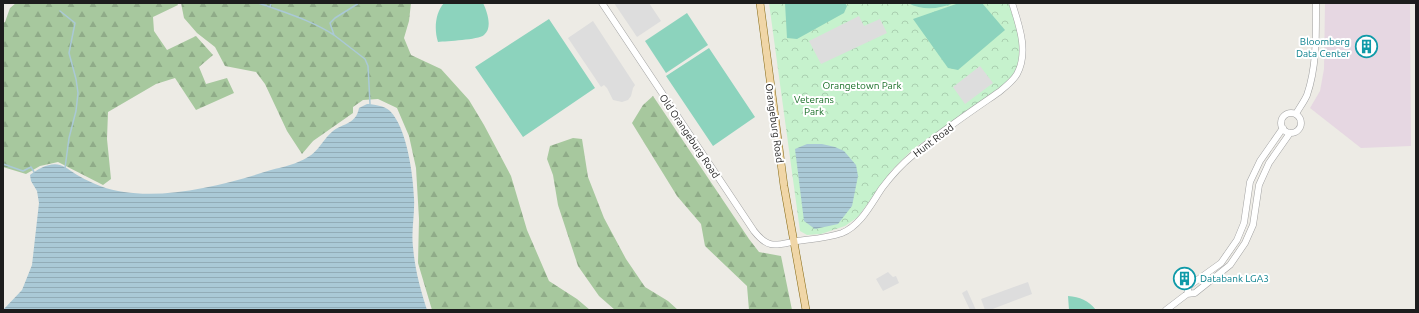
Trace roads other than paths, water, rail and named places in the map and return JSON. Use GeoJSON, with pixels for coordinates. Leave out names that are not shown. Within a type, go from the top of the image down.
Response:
{"type":"FeatureCollection","features":[{"type":"Feature","properties":{"kind":"main road","name":"Orangeburg Road"},"geometry":{"type":"LineString","coordinates":[[760,3],[784,186],[806,310]]}},
{"type":"Feature","properties":{"kind":"street","name":"Old Orangeburg Road"},"geometry":{"type":"LineString","coordinates":[[602,3],[754,231],[767,244],[794,242]]}},
{"type":"Feature","properties":{"kind":"street","name":"Hunt Road"},"geometry":{"type":"LineString","coordinates":[[794,242],[834,235],[851,228],[863,216],[883,187],[912,155],[999,92],[1009,83],[1016,75],[1021,63],[1023,48],[1021,33],[1012,3]]}},
{"type":"Feature","properties":{"kind":"street"},"geometry":{"type":"LineString","coordinates":[[1296,114],[1306,96],[1312,78],[1316,42],[1316,3]]}},
{"type":"Feature","properties":{"kind":"street"},"geometry":{"type":"LineString","coordinates":[[1290,113],[1296,114],[1300,120],[1300,127],[1296,132],[1290,133],[1283,128],[1281,121],[1284,116],[1290,113]]}},
{"type":"Feature","properties":{"kind":"street"},"geometry":{"type":"LineString","coordinates":[[1187,294],[1189,286],[1221,263],[1237,240],[1244,223],[1249,184],[1260,161],[1283,128]]}},
{"type":"Feature","properties":{"kind":"street"},"geometry":{"type":"LineString","coordinates":[[1166,310],[1187,294],[1195,293],[1230,266],[1246,243],[1253,225],[1258,187],[1269,163],[1290,133]]}},
{"type":"Feature","properties":{"kind":"street"},"geometry":{"type":"LineString","coordinates":[[1266,152],[1273,157]]}},
{"type":"Feature","properties":{"kind":"street"},"geometry":{"type":"LineString","coordinates":[[1249,184],[1258,187]]}},
{"type":"Feature","properties":{"kind":"water"},"geometry":{"type":"Polygon","coordinates":[[[367,104],[388,109],[401,128],[405,140],[413,188],[414,204],[412,235],[414,255],[418,279],[427,310],[3,310],[22,290],[32,265],[39,203],[37,191],[31,181],[30,175],[37,170],[52,164],[60,165],[95,184],[112,190],[124,192],[142,194],[179,192],[198,189],[299,162],[312,155],[333,131],[352,120],[359,108],[367,104]]]}},
{"type":"Feature","properties":{"kind":"water"},"geometry":{"type":"Polygon","coordinates":[[[807,144],[822,144],[835,147],[844,151],[856,165],[858,176],[852,206],[838,224],[815,229],[804,221],[795,149],[807,144]]]}},
{"type":"Feature","properties":{"kind":"waterway"},"geometry":{"type":"LineString","coordinates":[[258,3],[270,7]]}},
{"type":"Feature","properties":{"kind":"waterway"},"geometry":{"type":"LineString","coordinates":[[271,3],[270,7],[295,16],[334,35]]}},
{"type":"Feature","properties":{"kind":"waterway"},"geometry":{"type":"LineString","coordinates":[[359,3],[335,18],[330,23],[334,35],[365,59],[368,66],[370,104]]}},
{"type":"Feature","properties":{"kind":"waterway"},"geometry":{"type":"LineString","coordinates":[[60,11],[75,23],[69,53],[78,93],[65,168]]}},
{"type":"Feature","properties":{"kind":"waterway"},"geometry":{"type":"LineString","coordinates":[[3,164],[23,171],[31,167],[34,172]]}},
{"type":"Feature","properties":{"kind":"place","name":"Bloomberg Data Center"},"geometry":{"type":"Point","coordinates":[1366,47]}},
{"type":"Feature","properties":{"kind":"place","name":"Databank LGA3"},"geometry":{"type":"Point","coordinates":[1184,278]}},
{"type":"Feature","properties":{"kind":"park label","name":"Orangetown Park"},"geometry":{"type":"Point","coordinates":[862,85]}},
{"type":"Feature","properties":{"kind":"park label","name":"Veterans Park"},"geometry":{"type":"Point","coordinates":[814,104]}}]}
